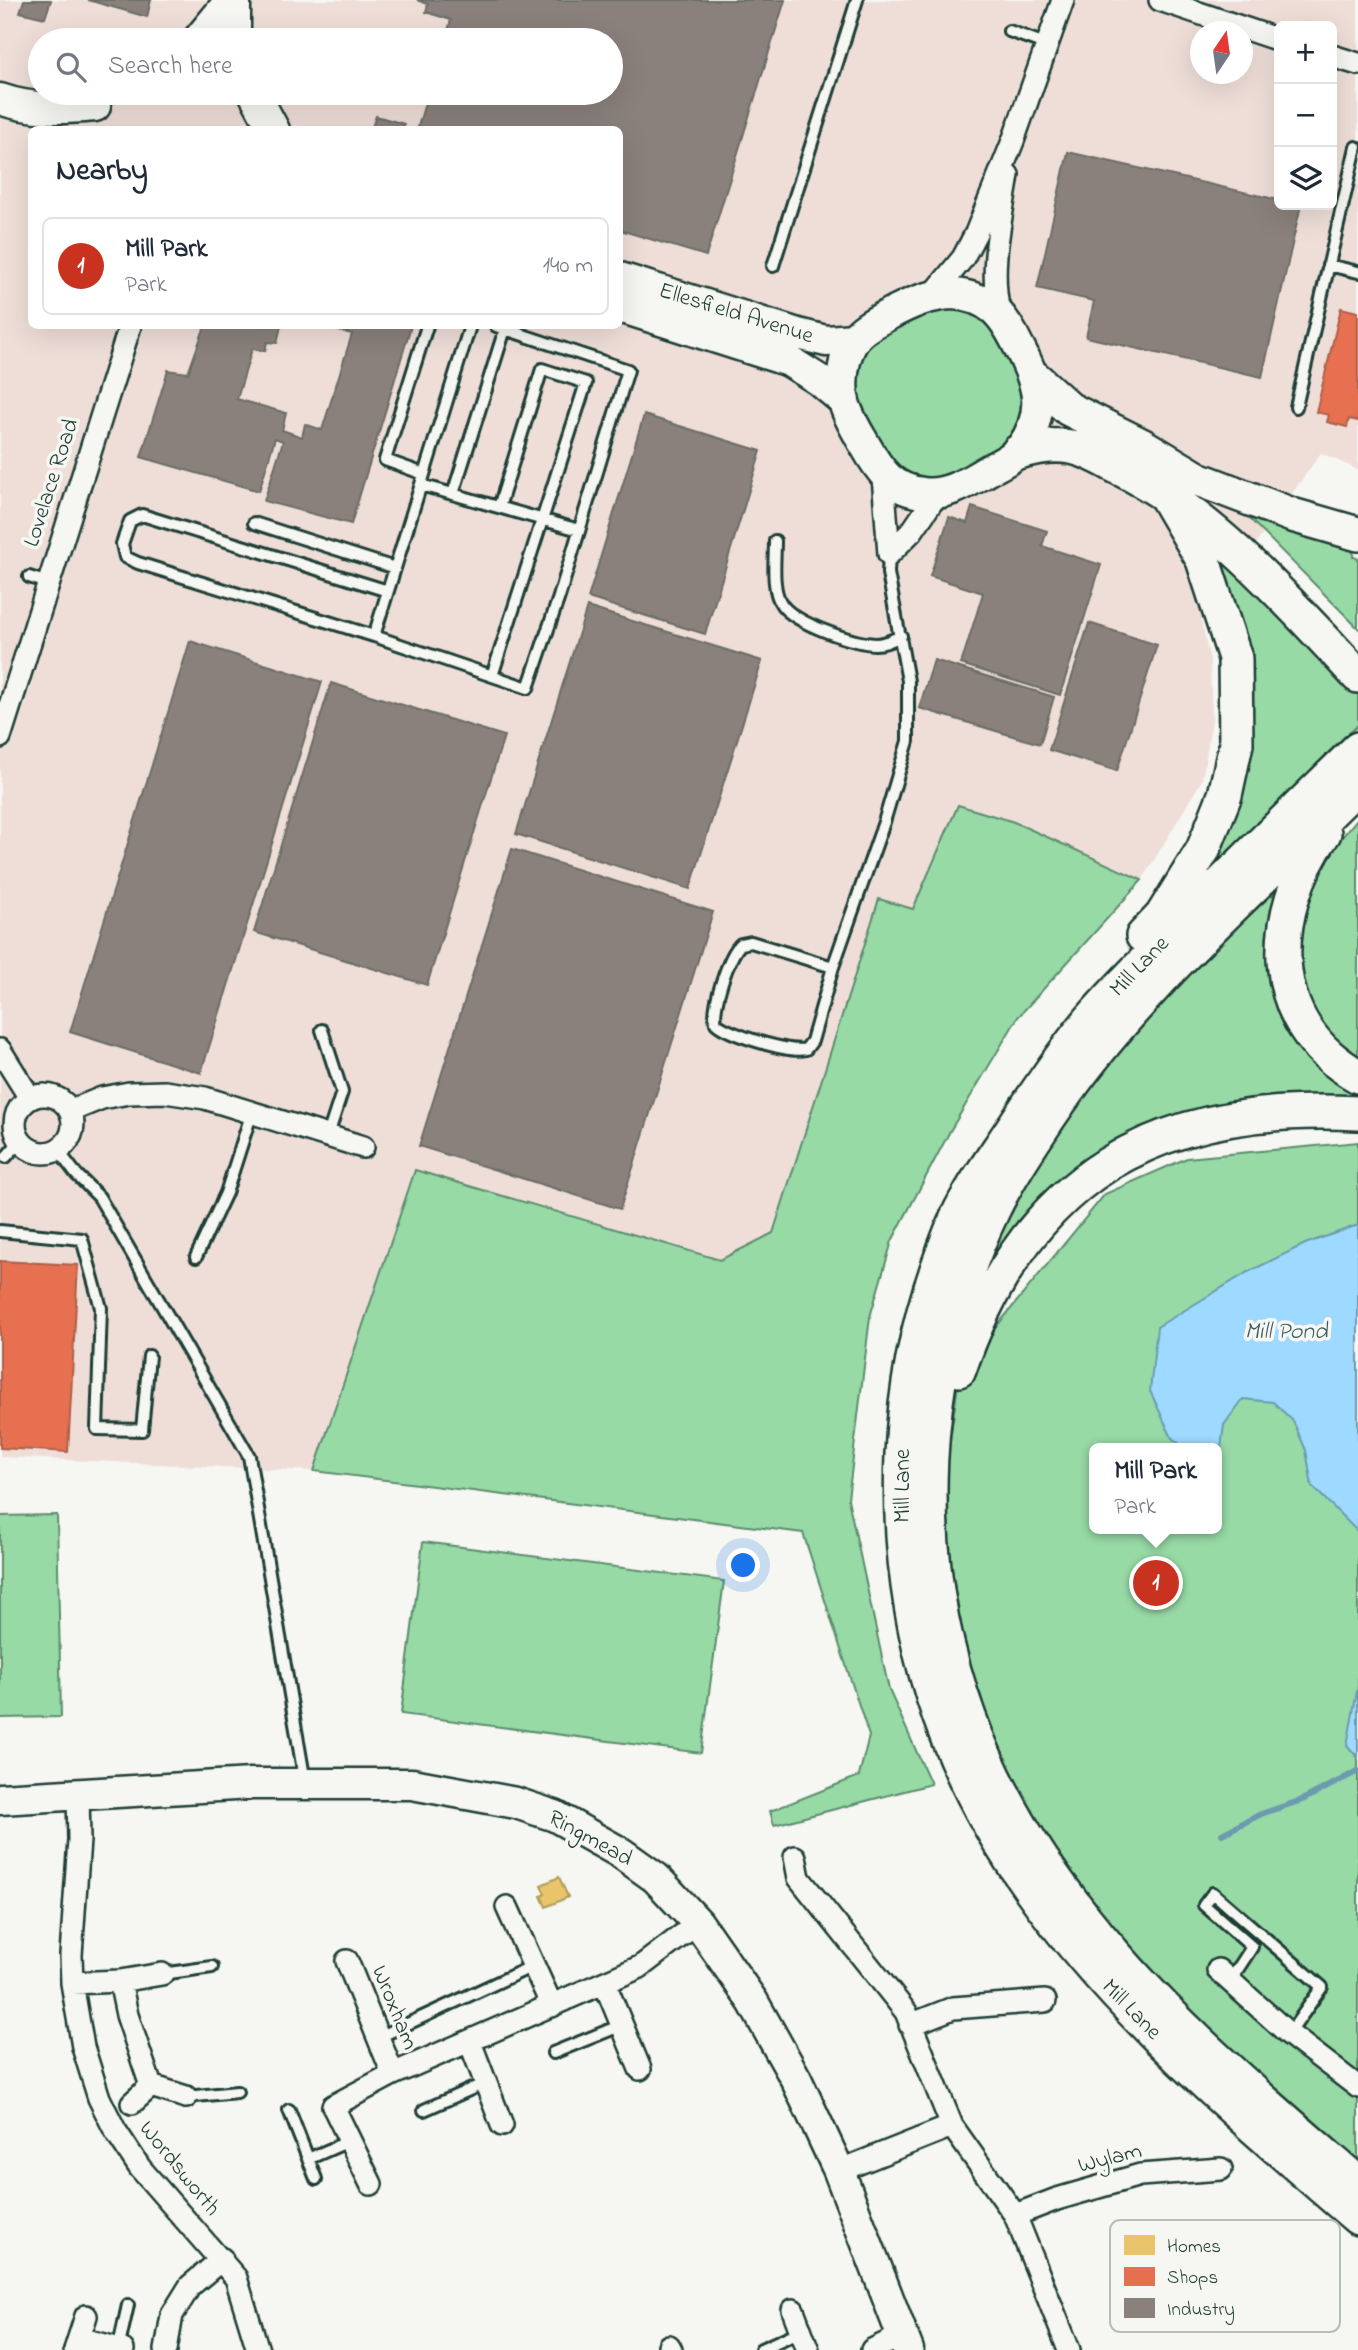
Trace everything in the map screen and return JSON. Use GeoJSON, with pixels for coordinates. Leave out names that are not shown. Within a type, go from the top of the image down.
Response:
{"type":"FeatureCollection","features":[{"type":"Feature","properties":{"kind":"main road"},"geometry":{"type":"LineString","coordinates":[[1035,378],[1069,409],[1143,446],[1198,479],[1292,515],[1358,534]]}},
{"type":"Feature","properties":{"kind":"main road"},"geometry":{"type":"LineString","coordinates":[[1018,452],[1046,446],[1082,450],[1132,474],[1166,495],[1220,536],[1358,676]]}},
{"type":"Feature","properties":{"kind":"main road"},"geometry":{"type":"LineString","coordinates":[[1198,479],[1233,520],[1358,649]]}},
{"type":"Feature","properties":{"kind":"main road"},"geometry":{"type":"LineString","coordinates":[[967,1198],[997,1130],[1065,1028],[1105,978],[1162,916],[1203,850],[1225,796],[1236,744],[1235,658],[1202,559],[1166,495]]}},
{"type":"Feature","properties":{"kind":"main road"},"geometry":{"type":"LineString","coordinates":[[1354,771],[1306,862],[1290,909],[1284,961],[1288,993],[1300,1022],[1323,1050],[1345,1069],[1358,1076]]}},
{"type":"Feature","properties":{"kind":"main road","name":"Mill Lane"},"geometry":{"type":"LineString","coordinates":[[1354,771],[1221,882],[1088,1022],[1059,1059],[967,1198],[935,1275],[913,1349],[906,1386],[901,1479],[909,1597],[928,1678],[947,1738],[980,1811],[1003,1850],[1057,1927],[1087,1964],[1174,2055],[1358,2218]]}},
{"type":"Feature","properties":{"kind":"main road","name":"Mill Lane"},"geometry":{"type":"LineString","coordinates":[[1354,771],[1084,1068],[1032,1143],[994,1209],[968,1271],[940,1371],[930,1452],[932,1537],[949,1648],[969,1717],[1008,1803],[1072,1901],[1143,1984],[1225,2066],[1358,2183]]}},
{"type":"Feature","properties":{"kind":"main road"},"geometry":{"type":"LineString","coordinates":[[930,1452],[966,1349],[998,1279],[1027,1236],[1082,1181],[1135,1149],[1220,1121],[1298,1111],[1358,1113]]}},
{"type":"Feature","properties":{"kind":"street"},"geometry":{"type":"LineString","coordinates":[[208,28],[233,0]]}},
{"type":"Feature","properties":{"kind":"street"},"geometry":{"type":"LineString","coordinates":[[233,0],[234,28]]}},
{"type":"Feature","properties":{"kind":"street"},"geometry":{"type":"LineString","coordinates":[[932,296],[963,258],[1013,142],[1063,0]]}},
{"type":"Feature","properties":{"kind":"street"},"geometry":{"type":"LineString","coordinates":[[1160,0],[1274,38]]}},
{"type":"Feature","properties":{"kind":"street"},"geometry":{"type":"LineString","coordinates":[[1337,58],[1358,64]]}},
{"type":"Feature","properties":{"kind":"street"},"geometry":{"type":"LineString","coordinates":[[10,103],[59,109],[98,109]]}},
{"type":"Feature","properties":{"kind":"street"},"geometry":{"type":"LineString","coordinates":[[10,103],[44,126]]}},
{"type":"Feature","properties":{"kind":"street"},"geometry":{"type":"LineString","coordinates":[[260,105],[272,126]]}},
{"type":"Feature","properties":{"kind":"street"},"geometry":{"type":"LineString","coordinates":[[883,476],[904,490],[938,494],[975,478],[1018,452],[1029,435],[1036,416],[1035,378],[999,312],[994,289],[995,259],[1013,142]]}},
{"type":"Feature","properties":{"kind":"street","name":"Ellesfield Avenue"},"geometry":{"type":"LineString","coordinates":[[623,279],[798,334],[826,341],[854,339]]}},
{"type":"Feature","properties":{"kind":"street"},"geometry":{"type":"LineString","coordinates":[[889,554],[883,476],[844,401],[843,375],[854,339],[882,318],[932,296],[953,294],[971,297],[999,312]]}},
{"type":"Feature","properties":{"kind":"street","name":"Ellesfield Avenue"},"geometry":{"type":"LineString","coordinates":[[623,308],[789,361],[819,380],[844,401]]}},
{"type":"Feature","properties":{"kind":"street","name":"Lovelace Road"},"geometry":{"type":"LineString","coordinates":[[0,737],[38,580],[130,329]]}},
{"type":"Feature","properties":{"kind":"street"},"geometry":{"type":"LineString","coordinates":[[889,554],[912,531],[938,494]]}},
{"type":"Feature","properties":{"kind":"street"},"geometry":{"type":"LineString","coordinates":[[0,1050],[30,1098]]}},
{"type":"Feature","properties":{"kind":"street"},"geometry":{"type":"LineString","coordinates":[[70,1111],[102,1097],[165,1092],[205,1098],[363,1147]]}},
{"type":"Feature","properties":{"kind":"street"},"geometry":{"type":"LineString","coordinates":[[48,1095],[64,1103],[70,1111],[72,1133],[64,1145],[41,1153],[20,1141],[15,1117],[23,1103],[30,1098],[48,1095]]}},
{"type":"Feature","properties":{"kind":"street","name":"Ringmead"},"geometry":{"type":"LineString","coordinates":[[0,1799],[251,1784],[412,1784],[505,1800],[555,1816],[621,1853],[656,1878],[698,1923],[753,2002],[796,2079],[839,2171],[907,2345]]}},
{"type":"Feature","properties":{"kind":"street","name":"Wordsworth"},"geometry":{"type":"LineString","coordinates":[[78,1795],[79,1840],[71,1955],[72,1983],[83,2047],[99,2098],[115,2130],[140,2168],[236,2278],[258,2350]]}},
{"type":"Feature","properties":{"kind":"street"},"geometry":{"type":"LineString","coordinates":[[795,1857],[799,1878],[906,2012],[952,2126],[1014,2216],[1069,2350]]}},
{"type":"Feature","properties":{"kind":"street"},"geometry":{"type":"LineString","coordinates":[[507,1907],[552,2006]]}},
{"type":"Feature","properties":{"kind":"street","name":"Wroxham"},"geometry":{"type":"LineString","coordinates":[[371,2184],[333,2106],[393,2074],[640,1967],[698,1923]]}},
{"type":"Feature","properties":{"kind":"street","name":"Wroxham"},"geometry":{"type":"LineString","coordinates":[[347,1961],[393,2074]]}},
{"type":"Feature","properties":{"kind":"street"},"geometry":{"type":"LineString","coordinates":[[72,1983],[120,1981],[162,1975]]}},
{"type":"Feature","properties":{"kind":"street"},"geometry":{"type":"LineString","coordinates":[[1224,1976],[1289,2034],[1358,2087]]}},
{"type":"Feature","properties":{"kind":"street","name":"Wordsworth"},"geometry":{"type":"LineString","coordinates":[[120,1981],[127,2015],[151,2086]]}},
{"type":"Feature","properties":{"kind":"street"},"geometry":{"type":"LineString","coordinates":[[605,1984],[640,2069]]}},
{"type":"Feature","properties":{"kind":"street"},"geometry":{"type":"LineString","coordinates":[[910,2025],[953,2008],[1045,2001]]}},
{"type":"Feature","properties":{"kind":"street"},"geometry":{"type":"LineString","coordinates":[[470,2042],[502,2125]]}},
{"type":"Feature","properties":{"kind":"street","name":"Wordsworth"},"geometry":{"type":"LineString","coordinates":[[151,2086],[186,2097]]}},
{"type":"Feature","properties":{"kind":"street","name":"Wordsworth"},"geometry":{"type":"LineString","coordinates":[[132,2103],[151,2086]]}},
{"type":"Feature","properties":{"kind":"street"},"geometry":{"type":"LineString","coordinates":[[839,2171],[952,2126]]}},
{"type":"Feature","properties":{"kind":"street","name":"Wylam"},"geometry":{"type":"LineString","coordinates":[[1014,2216],[1057,2199],[1140,2175],[1221,2169]]}},
{"type":"Feature","properties":{"kind":"street"},"geometry":{"type":"LineString","coordinates":[[166,2350],[172,2315],[184,2295],[190,2286],[222,2259]]}},
{"type":"Feature","properties":{"kind":"street"},"geometry":{"type":"LineString","coordinates":[[793,2311],[804,2341]]}},
{"type":"Feature","properties":{"kind":"street"},"geometry":{"type":"LineString","coordinates":[[86,2316],[77,2344],[120,2350]]}},
{"type":"Feature","properties":{"kind":"street"},"geometry":{"type":"LineString","coordinates":[[872,2350],[907,2345]]}},
{"type":"Feature","properties":{"kind":"lane"},"geometry":{"type":"LineString","coordinates":[[772,266],[857,0]]}},
{"type":"Feature","properties":{"kind":"lane"},"geometry":{"type":"LineString","coordinates":[[1009,31],[1048,45]]}},
{"type":"Feature","properties":{"kind":"lane"},"geometry":{"type":"LineString","coordinates":[[1296,407],[1356,147]]}},
{"type":"Feature","properties":{"kind":"lane"},"geometry":{"type":"LineString","coordinates":[[1328,265],[1358,272]]}},
{"type":"Feature","properties":{"kind":"lane"},"geometry":{"type":"LineString","coordinates":[[426,329],[384,460],[453,494],[579,530]]}},
{"type":"Feature","properties":{"kind":"lane"},"geometry":{"type":"LineString","coordinates":[[374,636],[469,329]]}},
{"type":"Feature","properties":{"kind":"lane"},"geometry":{"type":"LineString","coordinates":[[453,494],[499,329]]}},
{"type":"Feature","properties":{"kind":"lane"},"geometry":{"type":"LineString","coordinates":[[388,591],[142,515],[130,521],[122,544],[125,557],[138,563],[374,636],[528,688],[628,370],[506,329]]}},
{"type":"Feature","properties":{"kind":"lane"},"geometry":{"type":"LineString","coordinates":[[492,677],[586,383],[542,369],[499,507]]}},
{"type":"Feature","properties":{"kind":"lane"},"geometry":{"type":"LineString","coordinates":[[254,523],[395,568]]}},
{"type":"Feature","properties":{"kind":"lane"},"geometry":{"type":"LineString","coordinates":[[775,541],[777,591],[782,605],[796,618],[817,629],[873,644],[901,636]]}},
{"type":"Feature","properties":{"kind":"lane"},"geometry":{"type":"LineString","coordinates":[[833,967],[751,942],[741,944],[733,952],[714,1010],[716,1023],[727,1030],[793,1051],[806,1049],[812,1041],[833,967],[884,822],[908,741],[908,681],[890,587],[889,554]]}},
{"type":"Feature","properties":{"kind":"lane"},"geometry":{"type":"LineString","coordinates":[[322,1030],[342,1092],[328,1135]]}},
{"type":"Feature","properties":{"kind":"lane"},"geometry":{"type":"LineString","coordinates":[[195,1257],[226,1193],[252,1112]]}},
{"type":"Feature","properties":{"kind":"lane"},"geometry":{"type":"LineString","coordinates":[[6,1157],[20,1141]]}},
{"type":"Feature","properties":{"kind":"lane"},"geometry":{"type":"LineString","coordinates":[[57,1149],[76,1174],[99,1197],[249,1456],[305,1783]]}},
{"type":"Feature","properties":{"kind":"lane"},"geometry":{"type":"LineString","coordinates":[[0,1231],[82,1239],[102,1308],[97,1429],[142,1430],[149,1356]]}},
{"type":"Feature","properties":{"kind":"lane"},"geometry":{"type":"LineString","coordinates":[[1224,1976],[1252,1947],[1204,1905],[1213,1893],[1322,1987],[1289,2034]]}},
{"type":"Feature","properties":{"kind":"lane"},"geometry":{"type":"LineString","coordinates":[[377,2038],[533,1966]]}},
{"type":"Feature","properties":{"kind":"lane"},"geometry":{"type":"LineString","coordinates":[[162,1975],[212,1967]]}},
{"type":"Feature","properties":{"kind":"lane"},"geometry":{"type":"LineString","coordinates":[[553,2053],[622,2025]]}},
{"type":"Feature","properties":{"kind":"lane"},"geometry":{"type":"LineString","coordinates":[[424,2110],[485,2082]]}},
{"type":"Feature","properties":{"kind":"lane","name":"Wordsworth"},"geometry":{"type":"LineString","coordinates":[[186,2097],[237,2092]]}},
{"type":"Feature","properties":{"kind":"lane"},"geometry":{"type":"LineString","coordinates":[[289,2110],[316,2179]]}},
{"type":"Feature","properties":{"kind":"lane"},"geometry":{"type":"LineString","coordinates":[[308,2159],[349,2141]]}},
{"type":"Feature","properties":{"kind":"lane"},"geometry":{"type":"LineString","coordinates":[[120,2350],[128,2305]]}},
{"type":"Feature","properties":{"kind":"lane"},"geometry":{"type":"LineString","coordinates":[[761,2349],[804,2341]]}},
{"type":"Feature","properties":{"kind":"shaded area"},"geometry":{"type":"Polygon","coordinates":[[[0,0],[1358,0],[1358,470],[1321,453],[1201,620],[1210,660],[1212,720],[1202,780],[1142,880],[1014,822],[958,805],[912,909],[879,900],[773,1233],[720,1260],[415,1170],[314,1471],[0,1457],[0,0]]]}},
{"type":"Feature","properties":{"kind":"green space"},"geometry":{"type":"Polygon","coordinates":[[[966,307],[992,326],[1026,392],[1020,429],[1000,449],[947,476],[930,479],[912,476],[892,466],[858,407],[853,365],[868,342],[927,310],[966,307]]]}},
{"type":"Feature","properties":{"kind":"green space"},"geometry":{"type":"Polygon","coordinates":[[[1244,513],[1354,545],[1353,557],[1358,558],[1358,628],[1244,513]]]}},
{"type":"Feature","properties":{"kind":"green space"},"geometry":{"type":"Polygon","coordinates":[[[1195,527],[1275,605],[1273,612],[1297,636],[1304,634],[1358,693],[1358,725],[1341,741],[1344,745],[1176,910],[1240,756],[1195,527]]]}},
{"type":"Feature","properties":{"kind":"green space"},"geometry":{"type":"Polygon","coordinates":[[[958,805],[1014,822],[1142,880],[1018,1017],[950,1131],[892,1241],[870,1317],[848,1499],[889,1690],[931,1784],[774,1825],[770,1811],[859,1776],[869,1736],[803,1533],[314,1471],[415,1170],[720,1260],[773,1233],[879,899],[913,909],[958,805]]]}},
{"type":"Feature","properties":{"kind":"green space"},"geometry":{"type":"Polygon","coordinates":[[[1358,818],[1358,1064],[1310,1015],[1293,923],[1331,850],[1358,818]]]}},
{"type":"Feature","properties":{"kind":"green space"},"geometry":{"type":"Polygon","coordinates":[[[1272,895],[1277,896],[1274,957],[1358,1085],[1358,1107],[1319,1105],[1059,1182],[1017,1222],[986,1272],[980,1269],[996,1233],[1090,1078],[1210,950],[1272,895]]]}},
{"type":"Feature","properties":{"kind":"green space"},"geometry":{"type":"Polygon","coordinates":[[[1358,1142],[1358,2165],[1246,2068],[1133,1959],[1022,1802],[966,1671],[942,1495],[960,1371],[1105,1194],[1187,1158],[1358,1142]]]}},
{"type":"Feature","properties":{"kind":"green space"},"geometry":{"type":"Polygon","coordinates":[[[57,1515],[61,1717],[0,1718],[0,1516],[57,1515]]]}},
{"type":"Feature","properties":{"kind":"green space"},"geometry":{"type":"Polygon","coordinates":[[[423,1542],[724,1581],[701,1753],[401,1714],[423,1542]]]}},
{"type":"Feature","properties":{"kind":"water","name":"Mill Pond"},"geometry":{"type":"Polygon","coordinates":[[[1358,1225],[1358,1532],[1312,1486],[1306,1450],[1293,1421],[1273,1402],[1243,1399],[1224,1425],[1222,1443],[1178,1443],[1172,1438],[1150,1391],[1157,1327],[1248,1272],[1305,1244],[1358,1225]]]}},
{"type":"Feature","properties":{"kind":"water"},"geometry":{"type":"Polygon","coordinates":[[[1358,1686],[1358,1758],[1347,1745],[1358,1686]]]}},
{"type":"Feature","properties":{"kind":"building: Homes"},"geometry":{"type":"Polygon","coordinates":[[[559,1877],[568,1897],[546,1907],[541,1896],[545,1894],[541,1885],[559,1877]]]}},
{"type":"Feature","properties":{"kind":"building: Shops"},"geometry":{"type":"Polygon","coordinates":[[[1341,308],[1358,312],[1358,421],[1349,419],[1347,427],[1327,422],[1329,415],[1316,412],[1341,308]]]}},
{"type":"Feature","properties":{"kind":"building: Shops"},"geometry":{"type":"Polygon","coordinates":[[[0,1261],[78,1265],[68,1452],[0,1448],[0,1261]]]}},
{"type":"Feature","properties":{"kind":"building: Industry"},"geometry":{"type":"Polygon","coordinates":[[[24,0],[51,0],[45,18],[20,12],[24,0]]]}},
{"type":"Feature","properties":{"kind":"building: Industry"},"geometry":{"type":"Polygon","coordinates":[[[88,0],[151,0],[147,17],[88,0]]]}},
{"type":"Feature","properties":{"kind":"building: Industry"},"geometry":{"type":"Polygon","coordinates":[[[417,0],[785,0],[706,256],[623,231],[623,126],[418,126],[424,105],[623,105],[623,28],[449,28],[451,20],[426,12],[428,4],[417,0]]]}},
{"type":"Feature","properties":{"kind":"building: Industry"},"geometry":{"type":"Polygon","coordinates":[[[376,116],[404,124],[403,126],[372,126],[376,116]]]}},
{"type":"Feature","properties":{"kind":"building: Industry"},"geometry":{"type":"Polygon","coordinates":[[[1068,152],[1274,199],[1274,210],[1300,210],[1262,377],[1086,337],[1094,301],[1037,288],[1068,152]]]}},
{"type":"Feature","properties":{"kind":"building: Industry"},"geometry":{"type":"Polygon","coordinates":[[[204,329],[280,329],[277,343],[267,342],[265,351],[252,349],[237,399],[286,413],[282,430],[302,437],[305,424],[322,430],[352,334],[331,329],[410,329],[351,524],[264,501],[283,441],[275,438],[259,491],[141,457],[168,370],[188,373],[204,329]]]}},
{"type":"Feature","properties":{"kind":"building: Industry"},"geometry":{"type":"Polygon","coordinates":[[[644,415],[761,451],[705,634],[588,598],[644,415]]]}},
{"type":"Feature","properties":{"kind":"building: Industry"},"geometry":{"type":"Polygon","coordinates":[[[972,507],[1047,531],[1042,546],[1101,565],[1060,695],[961,664],[983,593],[930,576],[949,517],[967,523],[972,507]]]}},
{"type":"Feature","properties":{"kind":"building: Industry"},"geometry":{"type":"Polygon","coordinates":[[[587,607],[762,661],[690,889],[516,834],[587,607]]]}},
{"type":"Feature","properties":{"kind":"building: Industry"},"geometry":{"type":"Polygon","coordinates":[[[1089,623],[1157,645],[1117,771],[1049,750],[1089,623]]]}},
{"type":"Feature","properties":{"kind":"building: Industry"},"geometry":{"type":"Polygon","coordinates":[[[190,641],[322,682],[201,1073],[70,1032],[190,641]]]}},
{"type":"Feature","properties":{"kind":"building: Industry"},"geometry":{"type":"Polygon","coordinates":[[[934,660],[1054,697],[1040,744],[919,708],[934,660]]]}},
{"type":"Feature","properties":{"kind":"building: Industry"},"geometry":{"type":"Polygon","coordinates":[[[331,683],[504,736],[427,985],[254,932],[331,683]]]}},
{"type":"Feature","properties":{"kind":"building: Industry"},"geometry":{"type":"Polygon","coordinates":[[[512,849],[713,912],[620,1209],[419,1146],[512,849]]]}},
{"type":"Feature","properties":{"kind":"waterway"},"geometry":{"type":"LineString","coordinates":[[1222,1834],[1261,1814],[1302,1800],[1358,1771]]}},
{"type":"Feature","properties":{"kind":"place","name":"Mill Park"},"geometry":{"type":"Point","coordinates":[1156,1583]}}]}
